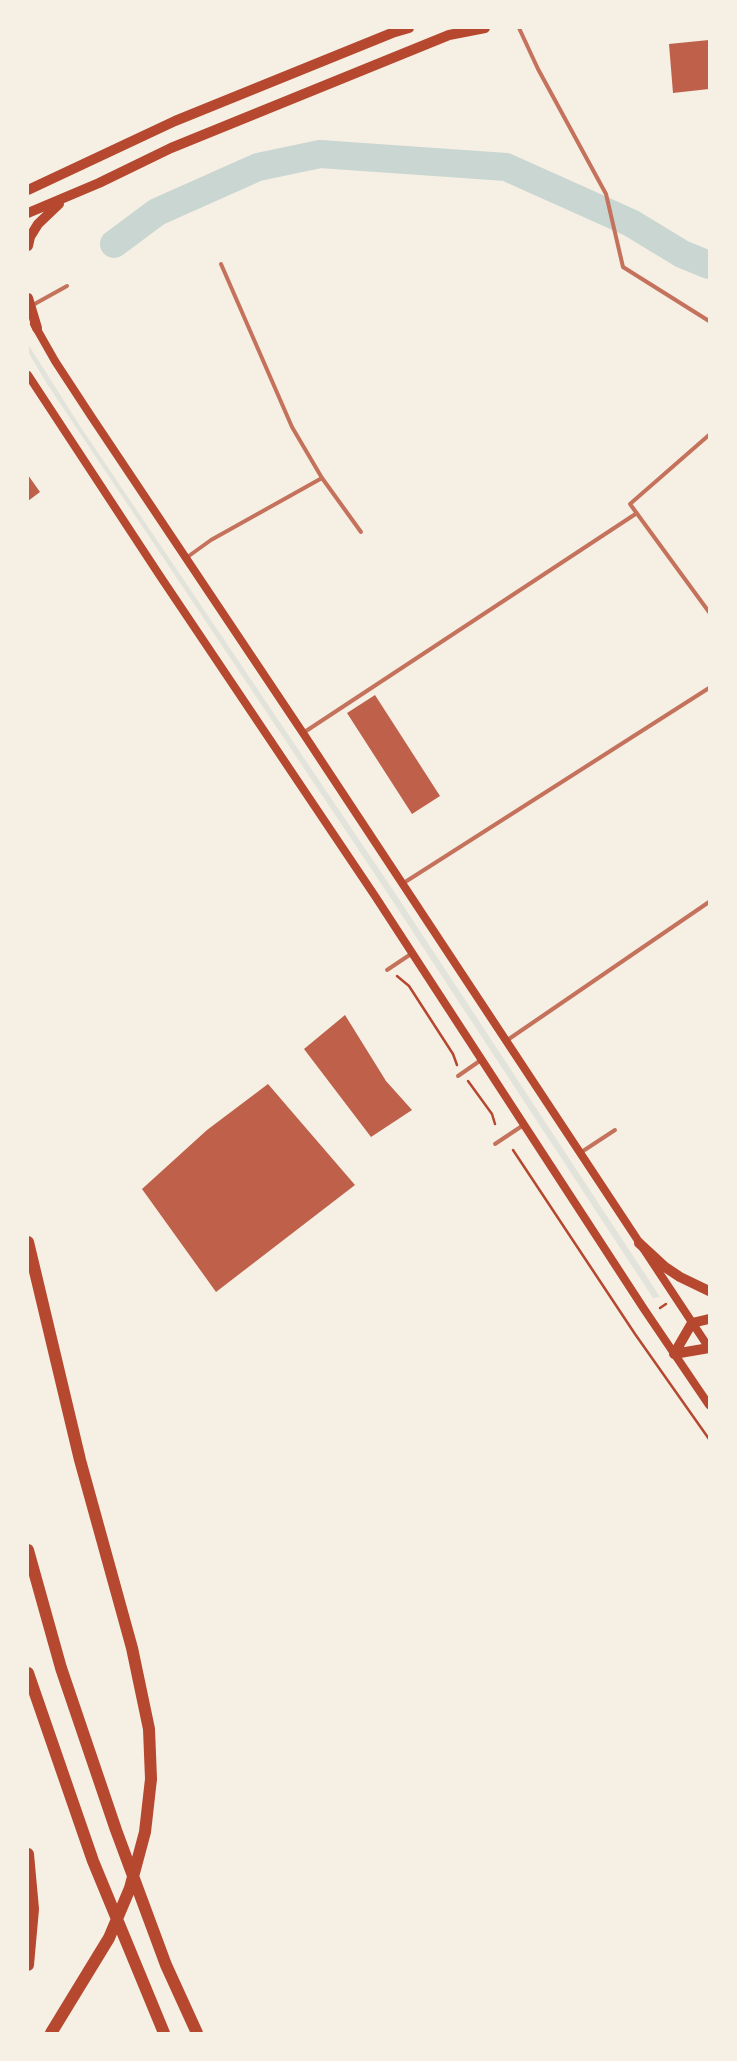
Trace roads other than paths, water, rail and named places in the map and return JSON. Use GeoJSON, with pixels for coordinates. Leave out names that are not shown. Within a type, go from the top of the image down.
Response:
{"type":"FeatureCollection","features":[{"type":"Feature","properties":{"kind":"highway"},"geometry":{"type":"LineString","coordinates":[[28,1242],[80,1460],[132,1648],[149,1729],[151,1780],[146,1832],[130,1888],[109,1938],[51,2033]]}},
{"type":"Feature","properties":{"kind":"highway"},"geometry":{"type":"LineString","coordinates":[[28,1550],[61,1668],[114,1823],[166,1965],[197,2033]]}},
{"type":"Feature","properties":{"kind":"highway"},"geometry":{"type":"LineString","coordinates":[[28,1673],[93,1861],[164,2033]]}},
{"type":"Feature","properties":{"kind":"highway"},"geometry":{"type":"LineString","coordinates":[[28,1854],[33,1909],[28,1965]]}},
{"type":"Feature","properties":{"kind":"main road"},"geometry":{"type":"LineString","coordinates":[[28,190],[175,121],[392,32],[409,28]]}},
{"type":"Feature","properties":{"kind":"main road"},"geometry":{"type":"LineString","coordinates":[[28,213],[177,146],[449,35],[485,28]]}},
{"type":"Feature","properties":{"kind":"main road"},"geometry":{"type":"LineString","coordinates":[[28,246],[30,237],[38,224],[49,212],[72,194]]}},
{"type":"Feature","properties":{"kind":"main road"},"geometry":{"type":"LineString","coordinates":[[29,306],[36,328],[67,379],[303,733],[709,1348],[674,1354]]}},
{"type":"Feature","properties":{"kind":"main road"},"geometry":{"type":"LineString","coordinates":[[28,375],[156,570],[375,896],[411,954],[525,1124],[674,1354],[709,1405]]}},
{"type":"Feature","properties":{"kind":"main road"},"geometry":{"type":"LineString","coordinates":[[639,1243],[665,1267],[680,1277],[709,1291]]}},
{"type":"Feature","properties":{"kind":"main road"},"geometry":{"type":"LineString","coordinates":[[674,1354],[692,1323],[709,1319]]}},
{"type":"Feature","properties":{"kind":"street"},"geometry":{"type":"LineString","coordinates":[[519,28],[538,69],[606,194],[623,267],[709,320]]}},
{"type":"Feature","properties":{"kind":"street"},"geometry":{"type":"LineString","coordinates":[[220,264],[292,426],[322,478],[361,532]]}},
{"type":"Feature","properties":{"kind":"street"},"geometry":{"type":"LineString","coordinates":[[29,306],[67,286]]}},
{"type":"Feature","properties":{"kind":"street"},"geometry":{"type":"LineString","coordinates":[[709,435],[630,504],[709,612]]}},
{"type":"Feature","properties":{"kind":"street"},"geometry":{"type":"LineString","coordinates":[[186,558],[211,540],[322,478]]}},
{"type":"Feature","properties":{"kind":"street"},"geometry":{"type":"LineString","coordinates":[[303,733],[637,513]]}},
{"type":"Feature","properties":{"kind":"street"},"geometry":{"type":"LineString","coordinates":[[402,884],[709,688]]}},
{"type":"Feature","properties":{"kind":"street"},"geometry":{"type":"LineString","coordinates":[[506,1041],[709,902]]}},
{"type":"Feature","properties":{"kind":"street"},"geometry":{"type":"LineString","coordinates":[[387,970],[411,954]]}},
{"type":"Feature","properties":{"kind":"street"},"geometry":{"type":"LineString","coordinates":[[458,1076],[481,1060]]}},
{"type":"Feature","properties":{"kind":"street"},"geometry":{"type":"LineString","coordinates":[[496,1144],[525,1124]]}},
{"type":"Feature","properties":{"kind":"street"},"geometry":{"type":"LineString","coordinates":[[580,1154],[615,1130]]}},
{"type":"Feature","properties":{"kind":"waterway"},"geometry":{"type":"LineString","coordinates":[[114,244],[157,212],[258,167],[320,154],[506,167],[631,223],[682,254],[709,265]]}}]}
